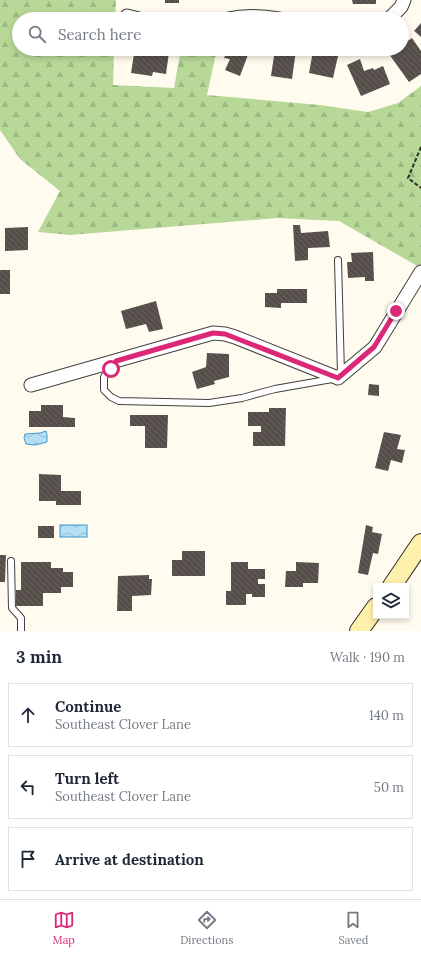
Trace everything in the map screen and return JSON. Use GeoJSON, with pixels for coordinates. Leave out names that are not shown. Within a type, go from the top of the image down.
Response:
{"type":"FeatureCollection","features":[{"type":"Feature","properties":{"kind":"main road"},"geometry":{"type":"LineString","coordinates":[[394,583],[421,543]]}},
{"type":"Feature","properties":{"kind":"main road"},"geometry":{"type":"LineString","coordinates":[[359,631],[373,612]]}},
{"type":"Feature","properties":{"kind":"street"},"geometry":{"type":"LineString","coordinates":[[397,12],[402,7],[404,0]]}},
{"type":"Feature","properties":{"kind":"street"},"geometry":{"type":"LineString","coordinates":[[31,385],[213,333],[225,334],[340,377],[374,347],[421,272]]}},
{"type":"Feature","properties":{"kind":"lane"},"geometry":{"type":"LineString","coordinates":[[116,361],[104,377],[104,390],[111,397],[119,401],[209,403],[242,398],[275,389],[340,377],[338,260]]}},
{"type":"Feature","properties":{"kind":"lane"},"geometry":{"type":"LineString","coordinates":[[11,561],[12,608],[21,618],[21,631]]}},
{"type":"Feature","properties":{"kind":"path"},"geometry":{"type":"LineString","coordinates":[[421,148],[408,178],[421,188]]}},
{"type":"Feature","properties":{"kind":"green space"},"geometry":{"type":"Polygon","coordinates":[[[0,0],[116,0],[115,12],[12,12],[12,56],[114,56],[113,85],[174,88],[180,56],[215,56],[207,95],[320,105],[368,112],[398,103],[421,86],[421,264],[419,267],[339,221],[277,218],[70,235],[38,232],[60,191],[20,159],[0,130],[0,0]]]}},
{"type":"Feature","properties":{"kind":"water"},"geometry":{"type":"Polygon","coordinates":[[[46,431],[47,442],[35,445],[26,444],[24,438],[25,434],[46,431]]]}},
{"type":"Feature","properties":{"kind":"water"},"geometry":{"type":"Polygon","coordinates":[[[60,525],[87,525],[87,537],[60,537],[60,525]]]}},
{"type":"Feature","properties":{"kind":"building"},"geometry":{"type":"Polygon","coordinates":[[[165,0],[179,0],[179,3],[165,3],[165,0]]]}},
{"type":"Feature","properties":{"kind":"building"},"geometry":{"type":"Polygon","coordinates":[[[352,0],[376,0],[376,4],[353,4],[352,0]]]}},
{"type":"Feature","properties":{"kind":"building"},"geometry":{"type":"Polygon","coordinates":[[[421,23],[421,37],[414,31],[421,23]]]}},
{"type":"Feature","properties":{"kind":"building"},"geometry":{"type":"Polygon","coordinates":[[[412,38],[421,51],[421,74],[409,82],[390,56],[409,56],[409,40],[412,38]]]}},
{"type":"Feature","properties":{"kind":"building"},"geometry":{"type":"Polygon","coordinates":[[[134,56],[168,56],[166,74],[153,72],[152,76],[131,73],[134,56]]]}},
{"type":"Feature","properties":{"kind":"building"},"geometry":{"type":"Polygon","coordinates":[[[225,56],[248,56],[240,76],[225,70],[230,59],[224,58],[225,56]]]}},
{"type":"Feature","properties":{"kind":"building"},"geometry":{"type":"Polygon","coordinates":[[[274,56],[295,56],[292,79],[271,76],[274,56]]]}},
{"type":"Feature","properties":{"kind":"building"},"geometry":{"type":"Polygon","coordinates":[[[312,56],[338,56],[333,78],[309,73],[312,56]]]}},
{"type":"Feature","properties":{"kind":"building"},"geometry":{"type":"Polygon","coordinates":[[[360,59],[364,71],[373,68],[374,70],[383,66],[390,84],[361,96],[347,65],[360,59]]]}},
{"type":"Feature","properties":{"kind":"building"},"geometry":{"type":"Polygon","coordinates":[[[293,225],[300,225],[301,233],[328,231],[330,247],[308,248],[308,260],[295,261],[293,225]]]}},
{"type":"Feature","properties":{"kind":"building"},"geometry":{"type":"Polygon","coordinates":[[[28,227],[28,250],[5,251],[5,228],[28,227]]]}},
{"type":"Feature","properties":{"kind":"building"},"geometry":{"type":"Polygon","coordinates":[[[373,252],[374,281],[365,281],[365,277],[348,278],[347,262],[352,262],[351,253],[373,252]]]}},
{"type":"Feature","properties":{"kind":"building"},"geometry":{"type":"Polygon","coordinates":[[[0,270],[10,270],[10,294],[0,294],[0,270]]]}},
{"type":"Feature","properties":{"kind":"building"},"geometry":{"type":"Polygon","coordinates":[[[277,289],[307,289],[307,303],[281,303],[281,308],[265,307],[265,293],[277,293],[277,289]]]}},
{"type":"Feature","properties":{"kind":"building"},"geometry":{"type":"Polygon","coordinates":[[[156,301],[163,329],[149,332],[146,324],[126,329],[121,311],[156,301]]]}},
{"type":"Feature","properties":{"kind":"building"},"geometry":{"type":"Polygon","coordinates":[[[207,353],[229,354],[229,377],[214,381],[215,384],[197,389],[192,372],[206,367],[207,353]]]}},
{"type":"Feature","properties":{"kind":"building"},"geometry":{"type":"Polygon","coordinates":[[[369,384],[379,385],[379,396],[368,395],[369,384]]]}},
{"type":"Feature","properties":{"kind":"building"},"geometry":{"type":"Polygon","coordinates":[[[41,405],[63,405],[63,417],[75,418],[75,427],[29,427],[29,411],[41,411],[41,405]]]}},
{"type":"Feature","properties":{"kind":"building"},"geometry":{"type":"Polygon","coordinates":[[[269,408],[286,408],[285,446],[253,446],[253,432],[261,432],[261,426],[248,426],[248,412],[269,412],[269,408]]]}},
{"type":"Feature","properties":{"kind":"building"},"geometry":{"type":"Polygon","coordinates":[[[130,415],[168,415],[167,448],[145,448],[145,426],[130,426],[130,415]]]}},
{"type":"Feature","properties":{"kind":"building"},"geometry":{"type":"Polygon","coordinates":[[[384,432],[401,435],[397,449],[405,450],[402,463],[391,460],[388,471],[375,468],[384,432]]]}},
{"type":"Feature","properties":{"kind":"building"},"geometry":{"type":"Polygon","coordinates":[[[39,474],[61,475],[61,491],[81,491],[81,505],[56,505],[56,501],[39,501],[39,474]]]}},
{"type":"Feature","properties":{"kind":"building"},"geometry":{"type":"Polygon","coordinates":[[[366,525],[373,527],[372,532],[382,534],[378,554],[373,553],[368,575],[358,573],[366,525]]]}},
{"type":"Feature","properties":{"kind":"building"},"geometry":{"type":"Polygon","coordinates":[[[38,526],[54,526],[54,538],[38,538],[38,526]]]}},
{"type":"Feature","properties":{"kind":"building"},"geometry":{"type":"Polygon","coordinates":[[[182,551],[205,551],[205,576],[172,576],[172,560],[182,560],[182,551]]]}},
{"type":"Feature","properties":{"kind":"building"},"geometry":{"type":"Polygon","coordinates":[[[0,555],[6,555],[5,582],[0,582],[0,555]]]}},
{"type":"Feature","properties":{"kind":"building"},"geometry":{"type":"Polygon","coordinates":[[[21,562],[51,562],[51,568],[63,568],[63,572],[73,572],[73,587],[61,587],[61,593],[43,593],[43,606],[16,606],[16,590],[21,590],[21,562]]]}},
{"type":"Feature","properties":{"kind":"building"},"geometry":{"type":"Polygon","coordinates":[[[231,562],[248,562],[248,569],[265,569],[265,579],[258,579],[258,584],[265,584],[265,597],[252,597],[252,594],[246,594],[246,605],[226,605],[226,591],[231,591],[231,562]]]}},
{"type":"Feature","properties":{"kind":"building"},"geometry":{"type":"Polygon","coordinates":[[[296,562],[319,563],[318,583],[303,583],[303,587],[285,587],[286,571],[296,571],[296,562]]]}},
{"type":"Feature","properties":{"kind":"building"},"geometry":{"type":"Polygon","coordinates":[[[149,575],[149,579],[152,579],[151,595],[132,596],[132,611],[117,611],[118,576],[149,575]]]}},
{"type":"Feature","properties":{"kind":"route"},"geometry":{"type":"LineString","coordinates":[[111,369],[116,361],[213,333],[235,337],[338,378],[374,347],[396,311]]}}]}
